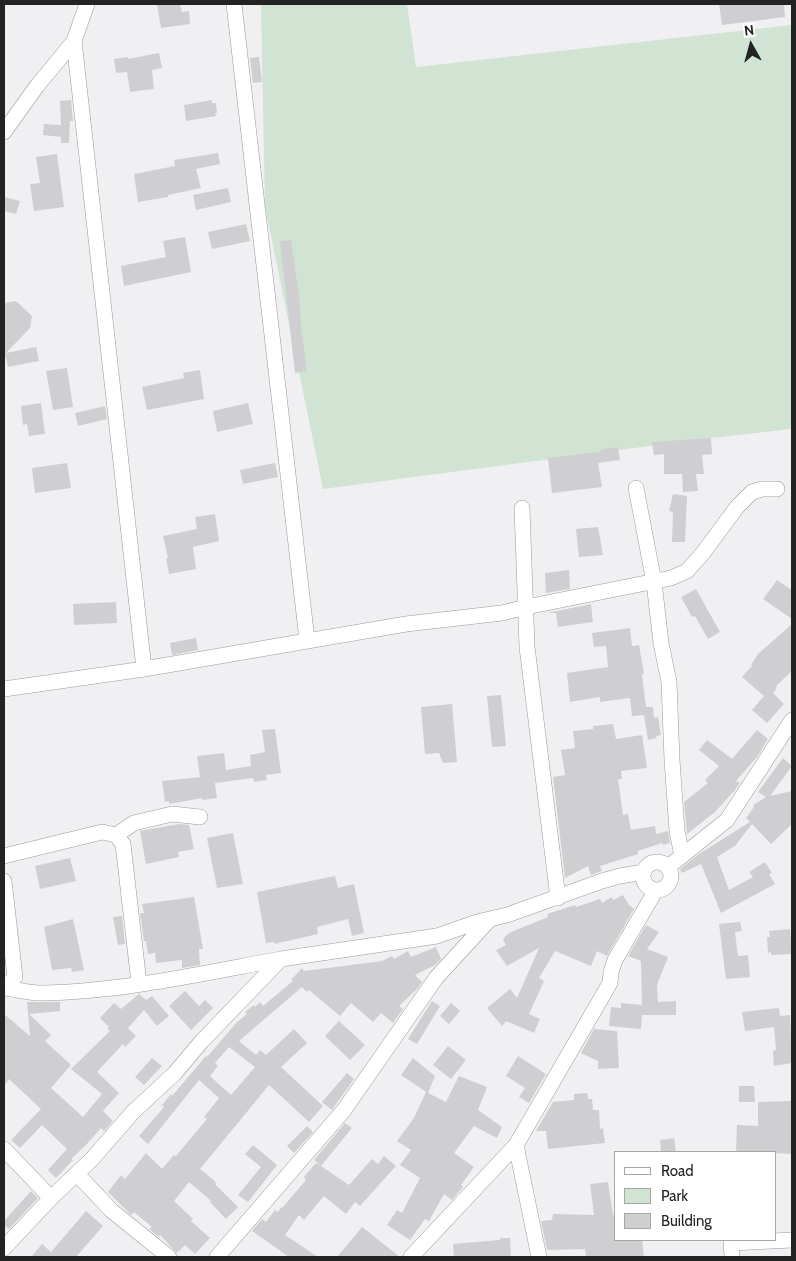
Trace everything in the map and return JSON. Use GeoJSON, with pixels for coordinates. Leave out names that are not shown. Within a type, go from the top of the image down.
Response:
{"type":"FeatureCollection","features":[{"type":"Feature","properties":{"kind":"street"},"geometry":{"type":"LineString","coordinates":[[4,132],[37,86],[74,41],[87,4]]}},
{"type":"Feature","properties":{"kind":"street"},"geometry":{"type":"LineString","coordinates":[[234,4],[308,640]]}},
{"type":"Feature","properties":{"kind":"street"},"geometry":{"type":"LineString","coordinates":[[74,41],[144,669]]}},
{"type":"Feature","properties":{"kind":"street"},"geometry":{"type":"LineString","coordinates":[[636,488],[654,582],[661,643],[669,682],[677,831],[682,856]]}},
{"type":"Feature","properties":{"kind":"street"},"geometry":{"type":"LineString","coordinates":[[4,689],[144,669],[406,624],[502,613],[671,578],[687,571],[703,553],[737,507],[752,492],[762,489],[777,489]]}},
{"type":"Feature","properties":{"kind":"street"},"geometry":{"type":"LineString","coordinates":[[522,508],[527,647],[558,898]]}},
{"type":"Feature","properties":{"kind":"street"},"geometry":{"type":"LineString","coordinates":[[668,867],[727,820],[792,720]]}},
{"type":"Feature","properties":{"kind":"street"},"geometry":{"type":"LineString","coordinates":[[116,835],[134,823],[172,814],[200,817]]}},
{"type":"Feature","properties":{"kind":"street"},"geometry":{"type":"LineString","coordinates":[[4,856],[102,832],[116,835],[123,844],[139,983]]}},
{"type":"Feature","properties":{"kind":"street"},"geometry":{"type":"LineString","coordinates":[[654,862],[668,867],[671,875],[668,884],[660,890],[647,885],[644,881],[646,868],[654,862]]}},
{"type":"Feature","properties":{"kind":"street"},"geometry":{"type":"LineString","coordinates":[[4,988],[40,993],[87,990],[153,982],[281,959],[437,936],[558,898],[620,876],[644,872]]}},
{"type":"Feature","properties":{"kind":"street"},"geometry":{"type":"LineString","coordinates":[[4,881],[15,977],[4,988]]}},
{"type":"Feature","properties":{"kind":"street"},"geometry":{"type":"LineString","coordinates":[[411,1257],[516,1145],[610,983],[611,972],[616,960],[656,890]]}},
{"type":"Feature","properties":{"kind":"street"},"geometry":{"type":"LineString","coordinates":[[217,1257],[344,1110],[436,978],[490,920]]}},
{"type":"Feature","properties":{"kind":"street"},"geometry":{"type":"LineString","coordinates":[[4,1248],[114,1135],[133,1112],[175,1073],[202,1041],[281,959]]}},
{"type":"Feature","properties":{"kind":"street"},"geometry":{"type":"LineString","coordinates":[[516,1145],[539,1257]]}},
{"type":"Feature","properties":{"kind":"street"},"geometry":{"type":"LineString","coordinates":[[4,1149],[52,1198]]}},
{"type":"Feature","properties":{"kind":"street"},"geometry":{"type":"LineString","coordinates":[[77,1174],[112,1211],[169,1257]]}},
{"type":"Feature","properties":{"kind":"street"},"geometry":{"type":"LineString","coordinates":[[731,1247],[792,1240]]}},
{"type":"Feature","properties":{"kind":"green space"},"geometry":{"type":"Polygon","coordinates":[[[261,4],[407,4],[416,67],[792,25],[792,429],[323,489],[265,207],[261,4]]]}},
{"type":"Feature","properties":{"kind":"building"},"geometry":{"type":"Polygon","coordinates":[[[157,4],[180,4],[182,12],[189,11],[190,24],[161,28],[157,4]]]}},
{"type":"Feature","properties":{"kind":"building"},"geometry":{"type":"Polygon","coordinates":[[[719,4],[784,4],[785,17],[722,25],[719,4]]]}},
{"type":"Feature","properties":{"kind":"building"},"geometry":{"type":"Polygon","coordinates":[[[159,53],[162,68],[152,70],[154,89],[130,92],[127,72],[116,73],[114,59],[128,57],[128,59],[159,53]]]}},
{"type":"Feature","properties":{"kind":"building"},"geometry":{"type":"Polygon","coordinates":[[[259,57],[262,82],[253,83],[250,58],[259,57]]]}},
{"type":"Feature","properties":{"kind":"building"},"geometry":{"type":"Polygon","coordinates":[[[71,100],[73,121],[70,121],[69,143],[61,143],[61,137],[43,135],[44,124],[61,125],[60,101],[71,100]]]}},
{"type":"Feature","properties":{"kind":"building"},"geometry":{"type":"Polygon","coordinates":[[[212,100],[212,103],[216,103],[216,116],[186,121],[184,105],[212,100]]]}},
{"type":"Feature","properties":{"kind":"building"},"geometry":{"type":"Polygon","coordinates":[[[218,153],[220,164],[196,169],[201,188],[168,195],[168,197],[138,202],[134,174],[175,166],[174,160],[218,153]]]}},
{"type":"Feature","properties":{"kind":"building"},"geometry":{"type":"Polygon","coordinates":[[[57,154],[64,207],[34,211],[30,184],[40,183],[36,157],[57,154]]]}},
{"type":"Feature","properties":{"kind":"building"},"geometry":{"type":"Polygon","coordinates":[[[228,188],[231,202],[196,210],[193,195],[228,188]]]}},
{"type":"Feature","properties":{"kind":"building"},"geometry":{"type":"Polygon","coordinates":[[[4,197],[20,201],[16,214],[4,211],[4,197]]]}},
{"type":"Feature","properties":{"kind":"building"},"geometry":{"type":"Polygon","coordinates":[[[246,224],[250,241],[212,249],[208,232],[246,224]]]}},
{"type":"Feature","properties":{"kind":"building"},"geometry":{"type":"Polygon","coordinates":[[[185,237],[191,272],[124,286],[121,266],[166,257],[163,241],[185,237]]]}},
{"type":"Feature","properties":{"kind":"building"},"geometry":{"type":"Polygon","coordinates":[[[291,240],[307,371],[295,373],[280,241],[291,240]]]}},
{"type":"Feature","properties":{"kind":"building"},"geometry":{"type":"Polygon","coordinates":[[[16,301],[32,316],[30,328],[6,353],[36,347],[39,361],[8,367],[5,354],[4,356],[4,303],[16,301]]]}},
{"type":"Feature","properties":{"kind":"building"},"geometry":{"type":"Polygon","coordinates":[[[67,368],[73,407],[53,410],[46,371],[67,368]]]}},
{"type":"Feature","properties":{"kind":"building"},"geometry":{"type":"Polygon","coordinates":[[[200,370],[204,399],[147,410],[142,387],[184,378],[183,373],[200,370]]]}},
{"type":"Feature","properties":{"kind":"building"},"geometry":{"type":"Polygon","coordinates":[[[41,403],[45,434],[29,436],[27,424],[23,425],[21,406],[41,403]]]}},
{"type":"Feature","properties":{"kind":"building"},"geometry":{"type":"Polygon","coordinates":[[[248,403],[253,424],[217,432],[213,411],[248,403]]]}},
{"type":"Feature","properties":{"kind":"building"},"geometry":{"type":"Polygon","coordinates":[[[105,406],[107,419],[78,426],[75,413],[105,406]]]}},
{"type":"Feature","properties":{"kind":"building"},"geometry":{"type":"Polygon","coordinates":[[[711,438],[712,454],[702,455],[704,474],[696,474],[698,491],[683,492],[682,474],[664,474],[664,454],[654,455],[652,442],[711,438]]]}},
{"type":"Feature","properties":{"kind":"building"},"geometry":{"type":"Polygon","coordinates":[[[618,447],[620,460],[598,463],[602,487],[552,493],[548,458],[600,452],[600,450],[618,447]]]}},
{"type":"Feature","properties":{"kind":"building"},"geometry":{"type":"Polygon","coordinates":[[[67,463],[71,488],[35,493],[32,468],[67,463]]]}},
{"type":"Feature","properties":{"kind":"building"},"geometry":{"type":"Polygon","coordinates":[[[275,463],[278,477],[243,484],[240,470],[275,463]]]}},
{"type":"Feature","properties":{"kind":"building"},"geometry":{"type":"Polygon","coordinates":[[[673,494],[687,496],[685,542],[672,542],[673,512],[669,511],[673,494]]]}},
{"type":"Feature","properties":{"kind":"building"},"geometry":{"type":"Polygon","coordinates":[[[215,514],[219,541],[193,547],[196,569],[169,574],[166,558],[168,558],[163,536],[197,529],[195,517],[215,514]]]}},
{"type":"Feature","properties":{"kind":"building"},"geometry":{"type":"Polygon","coordinates":[[[598,527],[603,555],[579,557],[576,529],[598,527]]]}},
{"type":"Feature","properties":{"kind":"building"},"geometry":{"type":"Polygon","coordinates":[[[569,570],[570,589],[546,593],[545,573],[569,570]]]}},
{"type":"Feature","properties":{"kind":"building"},"geometry":{"type":"Polygon","coordinates":[[[777,580],[792,590],[792,619],[763,599],[777,580]]]}},
{"type":"Feature","properties":{"kind":"building"},"geometry":{"type":"Polygon","coordinates":[[[696,589],[720,632],[708,639],[695,616],[692,617],[681,597],[696,589]]]}},
{"type":"Feature","properties":{"kind":"building"},"geometry":{"type":"Polygon","coordinates":[[[116,602],[117,623],[74,625],[73,604],[116,602]]]}},
{"type":"Feature","properties":{"kind":"building"},"geometry":{"type":"Polygon","coordinates":[[[591,604],[593,622],[558,627],[556,613],[547,613],[591,604]]]}},
{"type":"Feature","properties":{"kind":"building"},"geometry":{"type":"Polygon","coordinates":[[[792,624],[792,671],[776,686],[777,688],[773,693],[784,704],[767,723],[752,710],[764,696],[742,677],[752,666],[758,654],[792,624]]]}},
{"type":"Feature","properties":{"kind":"building"},"geometry":{"type":"Polygon","coordinates":[[[630,628],[632,646],[639,645],[644,674],[642,674],[646,707],[653,707],[654,718],[658,717],[661,735],[648,740],[644,715],[632,716],[630,698],[600,702],[600,697],[570,702],[567,673],[608,667],[606,646],[594,647],[592,633],[630,628]]]}},
{"type":"Feature","properties":{"kind":"building"},"geometry":{"type":"Polygon","coordinates":[[[196,638],[198,650],[172,655],[170,643],[196,638]]]}},
{"type":"Feature","properties":{"kind":"building"},"geometry":{"type":"Polygon","coordinates":[[[501,695],[506,746],[492,747],[487,696],[501,695]]]}},
{"type":"Feature","properties":{"kind":"building"},"geometry":{"type":"Polygon","coordinates":[[[452,704],[457,762],[443,763],[439,753],[425,754],[421,707],[452,704]]]}},
{"type":"Feature","properties":{"kind":"building"},"geometry":{"type":"Polygon","coordinates":[[[613,724],[616,739],[642,735],[647,768],[621,771],[622,779],[618,779],[623,815],[628,814],[631,830],[655,826],[656,834],[668,831],[670,843],[663,845],[662,843],[638,851],[638,854],[600,866],[602,871],[591,875],[588,866],[565,878],[553,777],[565,775],[561,750],[575,748],[573,731],[613,724]]]}},
{"type":"Feature","properties":{"kind":"building"},"geometry":{"type":"Polygon","coordinates":[[[275,729],[281,773],[266,775],[267,780],[254,782],[253,778],[215,783],[217,798],[202,800],[202,798],[169,804],[169,801],[165,802],[162,781],[200,777],[197,756],[224,753],[226,770],[251,766],[250,755],[265,752],[262,730],[275,729]]]}},
{"type":"Feature","properties":{"kind":"building"},"geometry":{"type":"Polygon","coordinates":[[[757,730],[768,739],[757,757],[736,781],[740,783],[715,812],[687,834],[684,802],[708,783],[705,780],[719,766],[699,750],[707,740],[732,759],[757,730]]]}},
{"type":"Feature","properties":{"kind":"building"},"geometry":{"type":"Polygon","coordinates":[[[783,758],[792,766],[770,796],[792,791],[792,824],[771,844],[752,824],[735,846],[717,857],[729,890],[753,877],[749,872],[765,862],[772,873],[769,874],[775,884],[721,913],[701,864],[682,873],[680,869],[699,854],[750,822],[746,818],[754,807],[753,805],[766,797],[758,792],[783,758]]]}},
{"type":"Feature","properties":{"kind":"building"},"geometry":{"type":"Polygon","coordinates":[[[179,824],[189,825],[194,849],[178,852],[179,857],[146,864],[140,831],[179,824]]]}},
{"type":"Feature","properties":{"kind":"building"},"geometry":{"type":"Polygon","coordinates":[[[233,833],[243,884],[217,888],[207,838],[233,833]]]}},
{"type":"Feature","properties":{"kind":"building"},"geometry":{"type":"Polygon","coordinates":[[[70,858],[76,881],[40,889],[35,866],[70,858]]]}},
{"type":"Feature","properties":{"kind":"building"},"geometry":{"type":"Polygon","coordinates":[[[335,876],[338,888],[354,884],[364,933],[352,936],[348,919],[317,927],[318,934],[274,944],[274,942],[266,943],[257,892],[335,876]]]}},
{"type":"Feature","properties":{"kind":"building"},"geometry":{"type":"Polygon","coordinates":[[[623,895],[634,909],[607,956],[597,951],[591,966],[555,951],[539,978],[544,981],[529,1014],[540,1019],[534,1033],[506,1021],[502,1026],[487,1008],[510,989],[517,998],[539,948],[507,966],[496,950],[506,945],[503,939],[509,933],[548,917],[547,914],[600,899],[602,903],[612,897],[613,900],[623,895]]]}},
{"type":"Feature","properties":{"kind":"building"},"geometry":{"type":"Polygon","coordinates":[[[194,897],[203,949],[199,949],[200,965],[182,968],[182,960],[156,963],[155,953],[148,954],[146,941],[144,941],[140,913],[144,913],[142,904],[194,897]]]}},
{"type":"Feature","properties":{"kind":"building"},"geometry":{"type":"Polygon","coordinates":[[[122,916],[125,944],[118,945],[113,917],[122,916]]]}},
{"type":"Feature","properties":{"kind":"building"},"geometry":{"type":"Polygon","coordinates":[[[73,919],[84,970],[72,972],[71,968],[52,970],[44,927],[73,919]]]}},
{"type":"Feature","properties":{"kind":"building"},"geometry":{"type":"Polygon","coordinates":[[[740,922],[742,931],[735,932],[738,956],[748,955],[750,977],[726,979],[719,924],[740,922]]]}},
{"type":"Feature","properties":{"kind":"building"},"geometry":{"type":"Polygon","coordinates":[[[646,925],[659,932],[647,949],[668,957],[657,985],[658,1002],[676,1001],[676,1015],[642,1015],[641,1029],[609,1026],[611,1007],[621,1008],[621,1003],[642,1005],[641,961],[628,956],[646,925]]]}},
{"type":"Feature","properties":{"kind":"building"},"geometry":{"type":"Polygon","coordinates":[[[790,929],[792,954],[771,955],[771,952],[768,953],[767,937],[770,937],[769,931],[790,929]]]}},
{"type":"Feature","properties":{"kind":"building"},"geometry":{"type":"Polygon","coordinates":[[[436,947],[441,959],[435,965],[415,975],[422,982],[399,1006],[403,1009],[393,1023],[381,1013],[373,1022],[351,1003],[340,1016],[309,990],[307,992],[302,987],[239,1041],[256,1055],[260,1050],[266,1055],[294,1029],[307,1043],[281,1067],[323,1106],[309,1122],[269,1085],[200,1169],[216,1182],[215,1184],[238,1207],[226,1219],[211,1201],[189,1182],[174,1201],[193,1219],[191,1221],[210,1238],[195,1254],[185,1245],[177,1253],[160,1235],[159,1237],[149,1229],[152,1227],[134,1212],[131,1215],[108,1192],[121,1175],[125,1179],[146,1153],[162,1169],[174,1155],[176,1156],[207,1119],[204,1117],[219,1098],[199,1080],[148,1144],[139,1136],[164,1107],[162,1105],[171,1094],[172,1096],[237,1022],[247,1014],[245,1012],[254,1005],[255,1007],[260,1002],[263,1006],[293,981],[291,980],[302,968],[304,971],[382,961],[392,956],[394,959],[408,951],[411,957],[436,947]],[[229,1047],[215,1063],[218,1066],[210,1076],[231,1095],[255,1067],[229,1047]]]}},
{"type":"Feature","properties":{"kind":"building"},"geometry":{"type":"Polygon","coordinates":[[[185,991],[199,1006],[205,1000],[213,1008],[191,1030],[169,1006],[185,991]]]}},
{"type":"Feature","properties":{"kind":"building"},"geometry":{"type":"Polygon","coordinates":[[[139,994],[146,1000],[152,996],[169,1016],[157,1026],[144,1010],[128,1028],[136,1036],[125,1047],[123,1044],[97,1072],[119,1093],[103,1111],[113,1121],[104,1131],[101,1128],[71,1159],[73,1160],[56,1178],[48,1170],[67,1149],[42,1125],[20,1148],[11,1140],[41,1109],[9,1079],[4,1086],[4,1014],[30,1036],[27,1002],[60,1002],[60,1011],[29,1014],[51,1035],[45,1041],[71,1065],[51,1088],[83,1117],[102,1094],[71,1069],[110,1031],[107,1028],[109,1027],[100,1018],[114,1003],[121,1009],[139,994]]]}},
{"type":"Feature","properties":{"kind":"building"},"geometry":{"type":"Polygon","coordinates":[[[432,1001],[440,1006],[417,1044],[408,1039],[432,1001]]]}},
{"type":"Feature","properties":{"kind":"building"},"geometry":{"type":"Polygon","coordinates":[[[451,1003],[460,1011],[449,1024],[440,1016],[451,1003]]]}},
{"type":"Feature","properties":{"kind":"building"},"geometry":{"type":"Polygon","coordinates":[[[779,1008],[780,1016],[790,1015],[792,1063],[774,1066],[773,1051],[776,1050],[774,1027],[745,1031],[742,1012],[779,1008]]]}},
{"type":"Feature","properties":{"kind":"building"},"geometry":{"type":"Polygon","coordinates":[[[339,1021],[365,1045],[350,1060],[325,1036],[339,1021]]]}},
{"type":"Feature","properties":{"kind":"building"},"geometry":{"type":"Polygon","coordinates":[[[594,1029],[617,1031],[619,1068],[598,1069],[598,1061],[581,1053],[594,1029]]]}},
{"type":"Feature","properties":{"kind":"building"},"geometry":{"type":"Polygon","coordinates":[[[448,1046],[466,1060],[451,1079],[433,1065],[448,1046]]]}},
{"type":"Feature","properties":{"kind":"building"},"geometry":{"type":"Polygon","coordinates":[[[518,1056],[546,1074],[529,1103],[519,1097],[525,1088],[506,1076],[518,1056]]]}},
{"type":"Feature","properties":{"kind":"building"},"geometry":{"type":"Polygon","coordinates":[[[152,1058],[162,1066],[144,1085],[135,1077],[152,1058]]]}},
{"type":"Feature","properties":{"kind":"building"},"geometry":{"type":"Polygon","coordinates":[[[413,1058],[435,1076],[428,1093],[446,1102],[459,1076],[487,1087],[478,1110],[502,1127],[497,1138],[474,1126],[454,1153],[474,1167],[461,1185],[463,1187],[452,1200],[444,1194],[429,1221],[425,1219],[410,1240],[387,1225],[397,1210],[402,1213],[420,1178],[400,1165],[411,1150],[397,1141],[414,1118],[426,1092],[401,1075],[413,1058]]]}},
{"type":"Feature","properties":{"kind":"building"},"geometry":{"type":"Polygon","coordinates":[[[347,1073],[354,1079],[332,1110],[322,1102],[347,1073]]]}},
{"type":"Feature","properties":{"kind":"building"},"geometry":{"type":"Polygon","coordinates":[[[739,1086],[754,1086],[755,1102],[739,1102],[739,1086]]]}},
{"type":"Feature","properties":{"kind":"building"},"geometry":{"type":"Polygon","coordinates":[[[587,1093],[588,1099],[592,1099],[593,1110],[599,1110],[600,1129],[603,1128],[605,1143],[548,1149],[546,1131],[536,1131],[553,1102],[574,1100],[574,1094],[587,1093]]]}},
{"type":"Feature","properties":{"kind":"building"},"geometry":{"type":"Polygon","coordinates":[[[792,1101],[792,1154],[776,1153],[776,1151],[736,1151],[737,1125],[758,1126],[758,1102],[792,1101]]]}},
{"type":"Feature","properties":{"kind":"building"},"geometry":{"type":"Polygon","coordinates":[[[345,1123],[352,1128],[321,1166],[349,1185],[372,1159],[378,1164],[384,1156],[396,1166],[360,1206],[355,1202],[346,1214],[324,1196],[304,1220],[299,1215],[285,1235],[318,1257],[289,1257],[252,1231],[262,1219],[266,1222],[275,1210],[278,1212],[282,1208],[306,1180],[304,1177],[316,1163],[321,1165],[314,1160],[345,1123]]]}},
{"type":"Feature","properties":{"kind":"building"},"geometry":{"type":"Polygon","coordinates":[[[307,1126],[313,1132],[294,1153],[287,1146],[307,1126]]]}},
{"type":"Feature","properties":{"kind":"building"},"geometry":{"type":"Polygon","coordinates":[[[674,1138],[676,1151],[661,1151],[660,1140],[674,1138]]]}},
{"type":"Feature","properties":{"kind":"building"},"geometry":{"type":"Polygon","coordinates":[[[253,1145],[277,1165],[248,1202],[238,1195],[261,1167],[245,1154],[253,1145]]]}},
{"type":"Feature","properties":{"kind":"building"},"geometry":{"type":"Polygon","coordinates":[[[608,1182],[614,1215],[614,1241],[642,1241],[644,1257],[586,1257],[585,1249],[547,1250],[541,1221],[552,1220],[553,1214],[594,1215],[590,1184],[608,1182]]]}},
{"type":"Feature","properties":{"kind":"building"},"geometry":{"type":"Polygon","coordinates":[[[31,1191],[38,1198],[9,1229],[4,1225],[4,1221],[31,1191]]]}},
{"type":"Feature","properties":{"kind":"building"},"geometry":{"type":"Polygon","coordinates":[[[86,1211],[103,1226],[76,1257],[31,1257],[42,1244],[51,1252],[86,1211]]]}},
{"type":"Feature","properties":{"kind":"building"},"geometry":{"type":"Polygon","coordinates":[[[362,1227],[400,1257],[337,1257],[362,1227]]]}},
{"type":"Feature","properties":{"kind":"building"},"geometry":{"type":"Polygon","coordinates":[[[500,1238],[510,1238],[511,1257],[454,1257],[453,1244],[500,1240],[500,1238]]]}}]}
